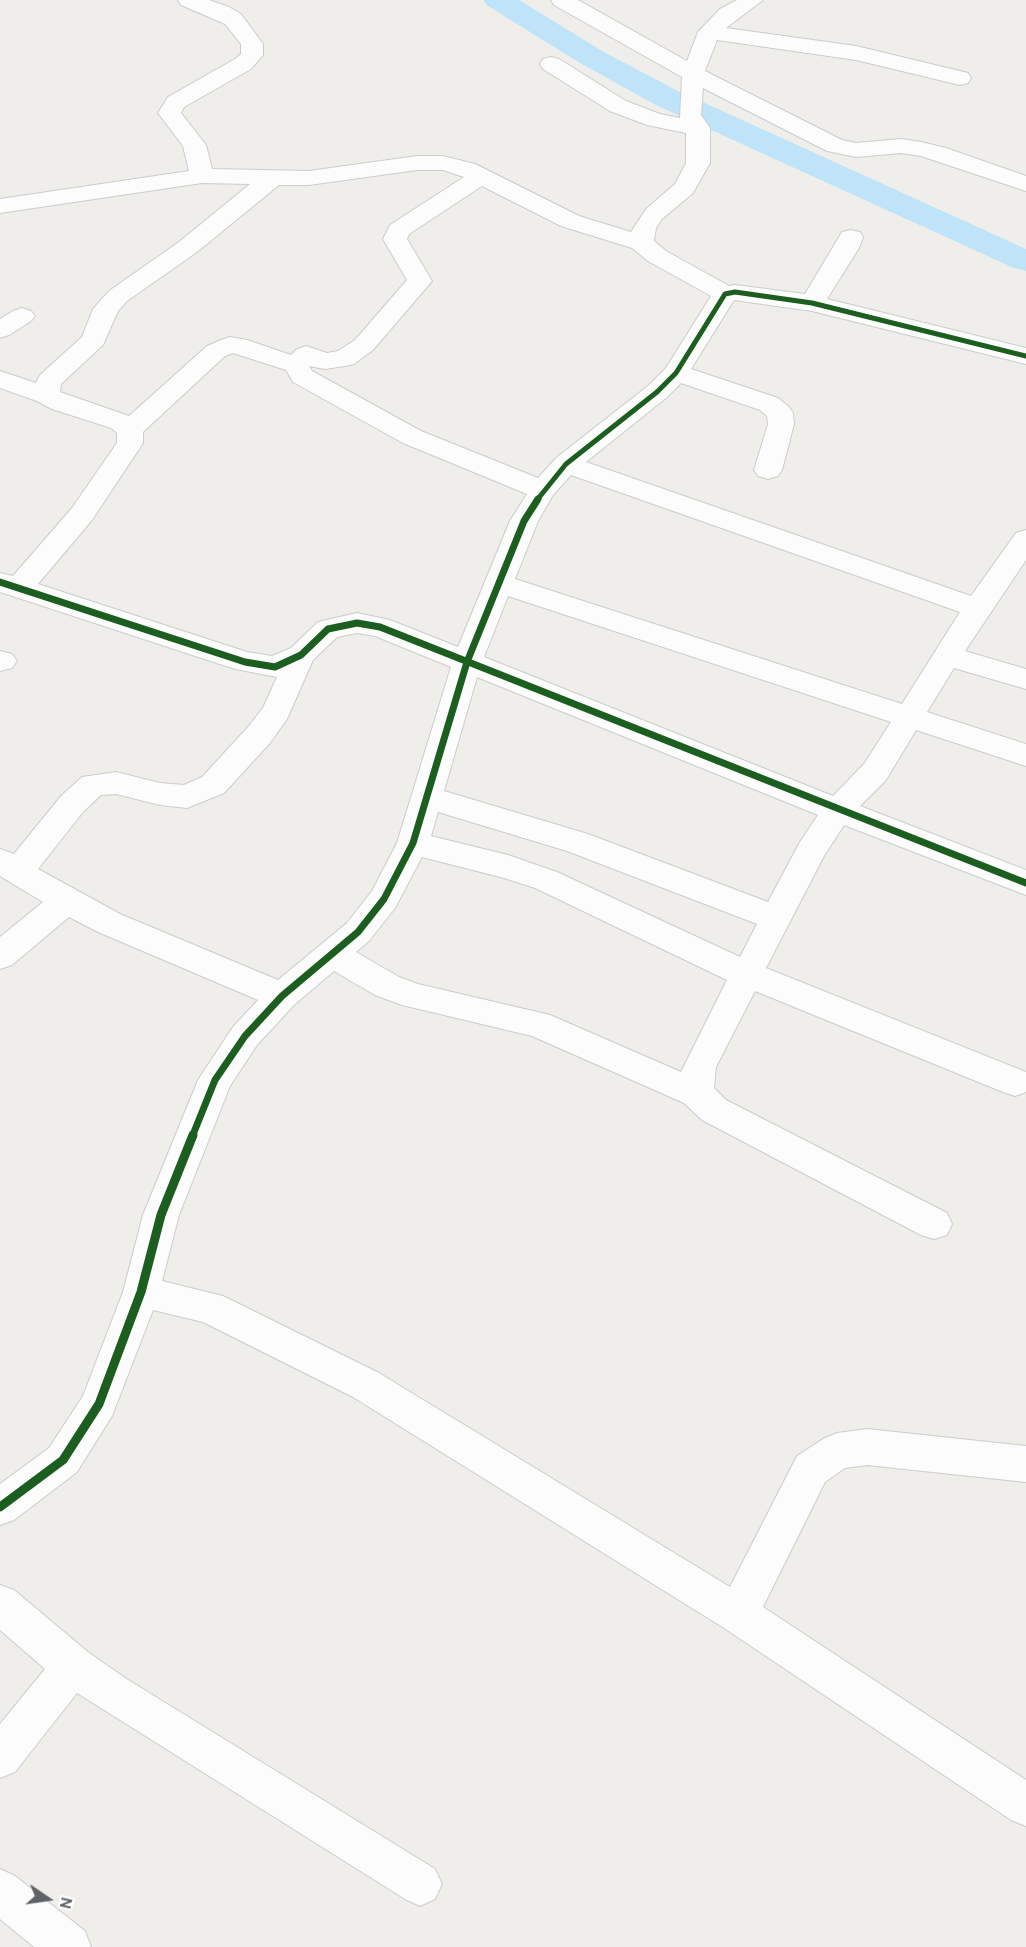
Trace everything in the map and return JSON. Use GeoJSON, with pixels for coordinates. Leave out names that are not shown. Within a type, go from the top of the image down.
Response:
{"type":"FeatureCollection","features":[{"type":"Feature","properties":{"kind":"street"},"geometry":{"type":"LineString","coordinates":[[189,0],[233,19],[252,44],[252,55],[243,64],[177,102],[169,113],[194,145],[202,176]]}},
{"type":"Feature","properties":{"kind":"street"},"geometry":{"type":"LineString","coordinates":[[562,0],[693,79],[835,147],[856,150],[901,146],[921,149],[1026,184]]}},
{"type":"Feature","properties":{"kind":"street"},"geometry":{"type":"LineString","coordinates":[[641,243],[644,228],[654,214],[685,188],[698,163],[693,79],[709,32],[728,14],[752,0]]}},
{"type":"Feature","properties":{"kind":"street"},"geometry":{"type":"LineString","coordinates":[[709,32],[856,53],[960,78]]}},
{"type":"Feature","properties":{"kind":"street"},"geometry":{"type":"LineString","coordinates":[[551,64],[618,106],[655,120],[694,121]]}},
{"type":"Feature","properties":{"kind":"street"},"geometry":{"type":"LineString","coordinates":[[0,207],[202,176],[309,178],[417,163],[443,164],[467,169],[570,221],[641,243],[657,256],[725,294],[735,292],[812,303],[1026,356]]}},
{"type":"Feature","properties":{"kind":"street"},"geometry":{"type":"LineString","coordinates":[[296,364],[306,354],[325,361],[345,358],[364,345],[420,281],[395,239],[399,230],[481,176]]}},
{"type":"Feature","properties":{"kind":"street"},"geometry":{"type":"LineString","coordinates":[[46,395],[49,381],[94,340],[106,309],[118,296],[188,247],[272,177]]}},
{"type":"Feature","properties":{"kind":"street"},"geometry":{"type":"LineString","coordinates":[[812,303],[847,248],[851,237]]}},
{"type":"Feature","properties":{"kind":"street"},"geometry":{"type":"LineString","coordinates":[[0,1507],[63,1460],[99,1404],[141,1292],[161,1215],[215,1080],[245,1036],[282,996],[358,932],[384,898],[413,843],[467,662],[524,521],[543,490],[566,464],[657,392],[676,373],[725,294]]}},
{"type":"Feature","properties":{"kind":"street"},"geometry":{"type":"LineString","coordinates":[[0,330],[22,316]]}},
{"type":"Feature","properties":{"kind":"street"},"geometry":{"type":"LineString","coordinates":[[543,490],[412,437],[302,376],[296,364],[247,348],[230,345],[216,351],[130,430],[130,443],[82,514],[10,585],[245,662],[275,667],[301,655],[328,629],[357,623],[380,627],[1026,883]]}},
{"type":"Feature","properties":{"kind":"street"},"geometry":{"type":"LineString","coordinates":[[676,373],[769,404],[780,413],[781,424],[768,470]]}},
{"type":"Feature","properties":{"kind":"street"},"geometry":{"type":"LineString","coordinates":[[0,379],[46,395],[61,404],[120,422],[130,430]]}},
{"type":"Feature","properties":{"kind":"street"},"geometry":{"type":"LineString","coordinates":[[566,464],[977,608]]}},
{"type":"Feature","properties":{"kind":"street"},"geometry":{"type":"LineString","coordinates":[[696,1093],[699,1067],[811,850],[838,810],[875,772],[977,608],[1026,540]]}},
{"type":"Feature","properties":{"kind":"street"},"geometry":{"type":"LineString","coordinates":[[498,583],[1026,755]]}},
{"type":"Feature","properties":{"kind":"street"},"geometry":{"type":"LineString","coordinates":[[282,996],[109,923],[66,901],[9,866],[93,785],[116,783],[160,794],[187,797],[213,785],[259,735],[276,712],[301,655]]}},
{"type":"Feature","properties":{"kind":"street"},"geometry":{"type":"LineString","coordinates":[[946,656],[1026,679]]}},
{"type":"Feature","properties":{"kind":"street"},"geometry":{"type":"LineString","coordinates":[[426,797],[577,842],[775,918]]}},
{"type":"Feature","properties":{"kind":"street"},"geometry":{"type":"LineString","coordinates":[[413,843],[508,867],[546,880],[746,974],[1015,1082]]}},
{"type":"Feature","properties":{"kind":"street"},"geometry":{"type":"LineString","coordinates":[[0,956],[66,901]]}},
{"type":"Feature","properties":{"kind":"street"},"geometry":{"type":"LineString","coordinates":[[333,954],[387,986],[414,996],[538,1024],[696,1093],[714,1110],[934,1224]]}},
{"type":"Feature","properties":{"kind":"street"},"geometry":{"type":"LineString","coordinates":[[141,1292],[210,1307],[366,1385],[738,1614],[1026,1805]]}},
{"type":"Feature","properties":{"kind":"street"},"geometry":{"type":"LineString","coordinates":[[738,1614],[811,1469],[837,1451],[867,1447],[1026,1464]]}},
{"type":"Feature","properties":{"kind":"street"},"geometry":{"type":"LineString","coordinates":[[0,1604],[74,1666],[110,1692],[420,1884]]}},
{"type":"Feature","properties":{"kind":"street"},"geometry":{"type":"LineString","coordinates":[[0,1757],[74,1666]]}},
{"type":"Feature","properties":{"kind":"street"},"geometry":{"type":"LineString","coordinates":[[0,1891],[69,1947]]}},
{"type":"Feature","properties":{"kind":"waterway"},"geometry":{"type":"LineString","coordinates":[[498,0],[591,57],[665,97],[1026,261]]}},
{"type":"Feature","properties":{"kind":"cycle path"},"geometry":{"type":"LineString","coordinates":[[0,1507],[63,1460],[99,1404],[141,1292],[161,1215],[215,1080],[245,1036],[282,996],[358,932],[384,899],[413,843],[467,662],[524,521],[543,490],[566,464],[657,392],[676,373],[725,294],[735,292],[812,303],[1026,356]]}},
{"type":"Feature","properties":{"kind":"cycle path"},"geometry":{"type":"LineString","coordinates":[[0,582],[245,662],[275,667],[301,655],[328,629],[357,623],[380,627],[1026,883]]}}]}
